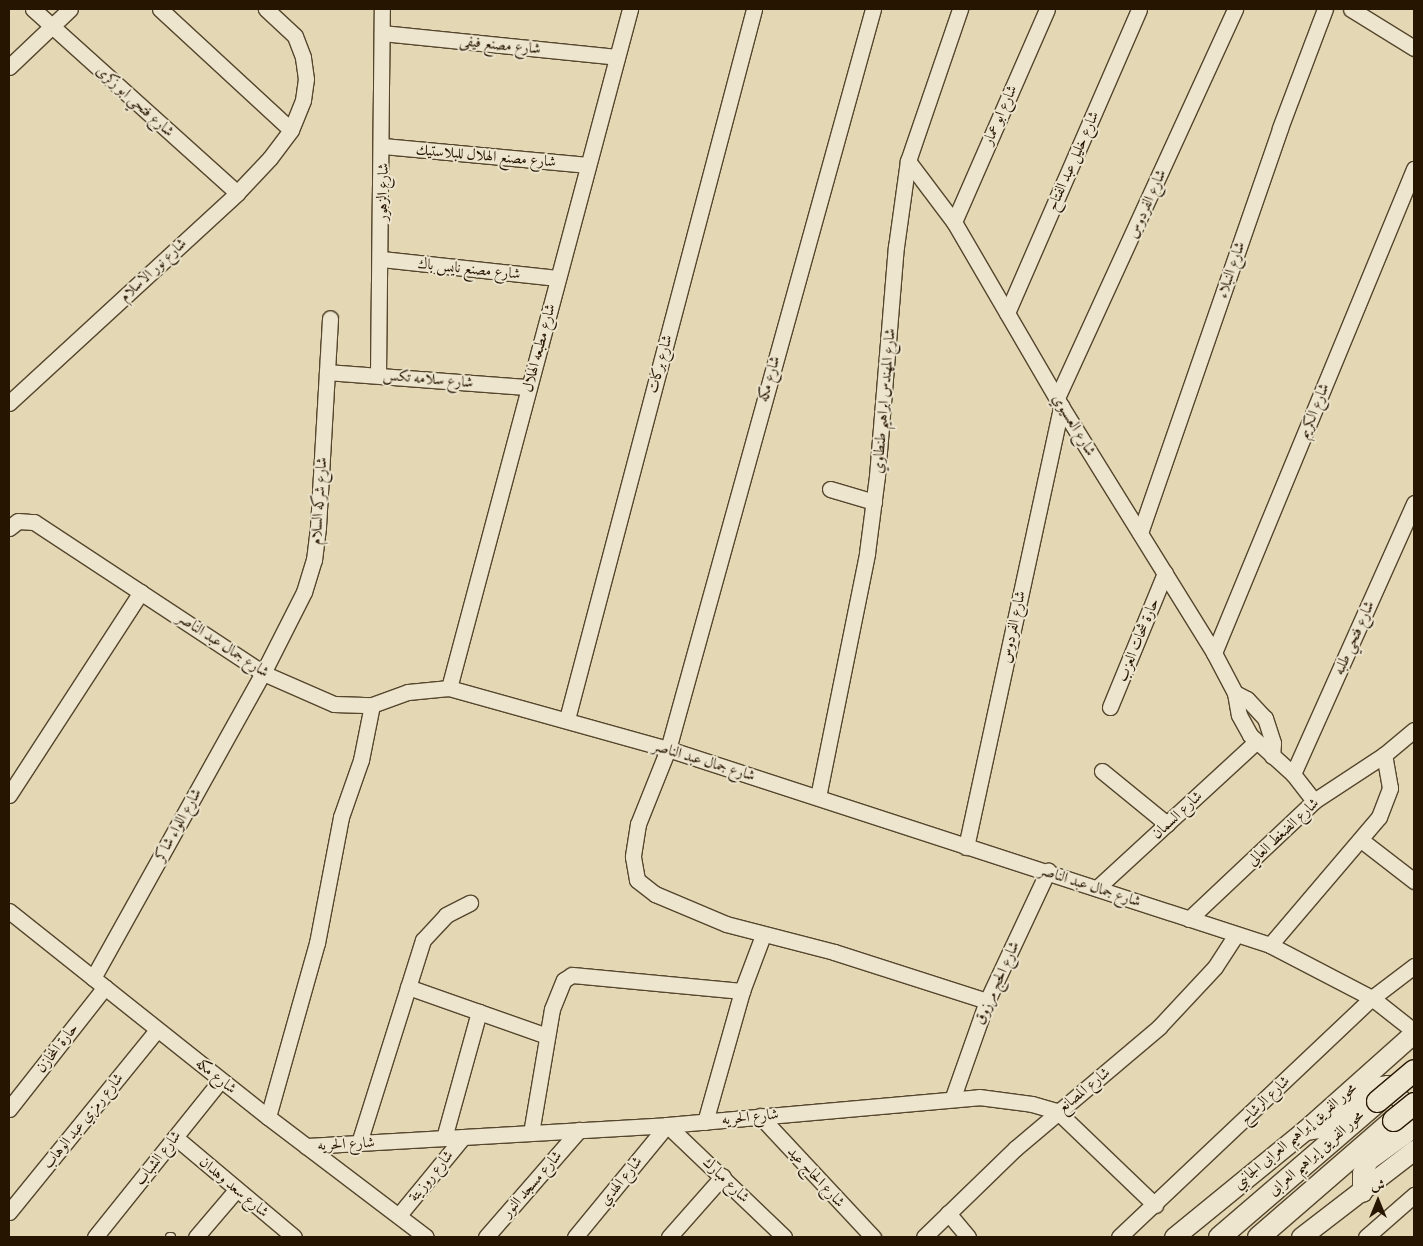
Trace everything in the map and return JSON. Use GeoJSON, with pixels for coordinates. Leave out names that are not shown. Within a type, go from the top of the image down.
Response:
{"type":"FeatureCollection","features":[{"type":"Feature","properties":{"kind":"main road","name":"محور الفريق إبراهيم العرابى"},"geometry":{"type":"LineString","coordinates":[[1219,1237],[1414,1070]]}},
{"type":"Feature","properties":{"kind":"main road","name":"محور الفريق إبراهيم العرابى"},"geometry":{"type":"LineString","coordinates":[[1258,1237],[1414,1103]]}},
{"type":"Feature","properties":{"kind":"street","name":"شارع فتحي ابو زكرى"},"geometry":{"type":"LineString","coordinates":[[33,9],[237,193]]}},
{"type":"Feature","properties":{"kind":"street"},"geometry":{"type":"LineString","coordinates":[[9,67],[70,9]]}},
{"type":"Feature","properties":{"kind":"street"},"geometry":{"type":"LineString","coordinates":[[160,9],[291,130]]}},
{"type":"Feature","properties":{"kind":"street","name":"شارع نور الاسلام"},"geometry":{"type":"LineString","coordinates":[[9,404],[237,193],[270,158],[291,130],[303,100],[306,78],[303,57],[295,36],[266,9]]}},
{"type":"Feature","properties":{"kind":"street","name":"شارع الزهور"},"geometry":{"type":"LineString","coordinates":[[378,375],[382,259],[382,9]]}},
{"type":"Feature","properties":{"kind":"street","name":"شارع مطبعه الهلال"},"geometry":{"type":"LineString","coordinates":[[450,688],[528,387],[630,9]]}},
{"type":"Feature","properties":{"kind":"street","name":"شارع بركات"},"geometry":{"type":"LineString","coordinates":[[567,719],[754,9]]}},
{"type":"Feature","properties":{"kind":"street","name":"شارع مكه"},"geometry":{"type":"LineString","coordinates":[[873,9],[668,749],[638,824],[632,857],[637,880],[664,898],[726,924],[834,952],[987,1001]]}},
{"type":"Feature","properties":{"kind":"street","name":"شارع المهندس ابراهيم طنطاوي"},"geometry":{"type":"LineString","coordinates":[[818,797],[867,552],[874,502],[896,247],[908,161],[960,9]]}},
{"type":"Feature","properties":{"kind":"street","name":"شارع ابو عمار"},"geometry":{"type":"LineString","coordinates":[[954,222],[1047,9]]}},
{"type":"Feature","properties":{"kind":"street","name":"شارع خليل عبد الفتاح"},"geometry":{"type":"LineString","coordinates":[[1007,312],[1139,9]]}},
{"type":"Feature","properties":{"kind":"street","name":"شارع الفردوس"},"geometry":{"type":"LineString","coordinates":[[966,847],[1059,402],[1235,9]]}},
{"type":"Feature","properties":{"kind":"street","name":"شارع النبلاء"},"geometry":{"type":"LineString","coordinates":[[1140,533],[1280,128],[1325,9]]}},
{"type":"Feature","properties":{"kind":"street"},"geometry":{"type":"LineString","coordinates":[[1351,9],[1414,48]]}},
{"type":"Feature","properties":{"kind":"street","name":"شارع مصنع فيفى"},"geometry":{"type":"LineString","coordinates":[[382,33],[617,57]]}},
{"type":"Feature","properties":{"kind":"street","name":"شارع مصنع الهلال للبلاستيك"},"geometry":{"type":"LineString","coordinates":[[383,146],[588,166]]}},
{"type":"Feature","properties":{"kind":"street","name":"شارع العسيوي"},"geometry":{"type":"LineString","coordinates":[[908,161],[954,222],[1059,402],[1214,653],[1235,693],[1244,725],[1256,742],[1293,774],[1314,801]]}},
{"type":"Feature","properties":{"kind":"street","name":"شارع الكريم"},"geometry":{"type":"LineString","coordinates":[[1214,653],[1414,169]]}},
{"type":"Feature","properties":{"kind":"street","name":"شارع مصنع نايس باك"},"geometry":{"type":"LineString","coordinates":[[382,259],[557,278]]}},
{"type":"Feature","properties":{"kind":"street","name":"شارع شركه السلام"},"geometry":{"type":"LineString","coordinates":[[263,673],[304,592],[314,560],[330,318]]}},
{"type":"Feature","properties":{"kind":"street","name":"شارع سلامه تكس"},"geometry":{"type":"LineString","coordinates":[[327,372],[528,387]]}},
{"type":"Feature","properties":{"kind":"street"},"geometry":{"type":"LineString","coordinates":[[830,489],[874,502]]}},
{"type":"Feature","properties":{"kind":"street","name":"شارع فتحي طلبه"},"geometry":{"type":"LineString","coordinates":[[1293,774],[1414,502]]}},
{"type":"Feature","properties":{"kind":"street","name":"شارع جمال عبد الناصر"},"geometry":{"type":"LineString","coordinates":[[9,528],[18,521],[34,522],[263,673],[334,704],[372,705],[408,692],[450,688],[567,719],[668,749],[966,847],[1048,871],[1270,945],[1372,998],[1414,1032]]}},
{"type":"Feature","properties":{"kind":"street","name":"حارة شحات العزب"},"geometry":{"type":"LineString","coordinates":[[1110,707],[1165,573]]}},
{"type":"Feature","properties":{"kind":"street"},"geometry":{"type":"LineString","coordinates":[[9,795],[141,592]]}},
{"type":"Feature","properties":{"kind":"street","name":"شارع اللواء شاكر"},"geometry":{"type":"LineString","coordinates":[[99,983],[263,673]]}},
{"type":"Feature","properties":{"kind":"street","name":"شارع العسيوي"},"geometry":{"type":"LineString","coordinates":[[1235,693],[1247,699],[1265,718],[1271,736],[1272,756]]}},
{"type":"Feature","properties":{"kind":"street"},"geometry":{"type":"LineString","coordinates":[[268,1117],[317,943],[341,817],[362,760],[372,705]]}},
{"type":"Feature","properties":{"kind":"street","name":"شارع الضغط العالي"},"geometry":{"type":"LineString","coordinates":[[1190,919],[1314,801],[1384,755],[1414,730]]}},
{"type":"Feature","properties":{"kind":"street","name":"شارع السمان"},"geometry":{"type":"LineString","coordinates":[[1097,888],[1256,742]]}},
{"type":"Feature","properties":{"kind":"street"},"geometry":{"type":"LineString","coordinates":[[1270,945],[1361,840],[1386,804],[1389,771],[1384,755]]}},
{"type":"Feature","properties":{"kind":"street"},"geometry":{"type":"LineString","coordinates":[[1102,771],[1167,824]]}},
{"type":"Feature","properties":{"kind":"street"},"geometry":{"type":"LineString","coordinates":[[1361,840],[1414,881]]}},
{"type":"Feature","properties":{"kind":"street","name":"شارع الحج مرزوق"},"geometry":{"type":"LineString","coordinates":[[953,1097],[987,1001],[1048,871]]}},
{"type":"Feature","properties":{"kind":"street"},"geometry":{"type":"LineString","coordinates":[[360,1143],[423,940],[446,915],[470,903]]}},
{"type":"Feature","properties":{"kind":"street","name":"شارع مكه"},"geometry":{"type":"LineString","coordinates":[[9,911],[268,1117],[426,1237]]}},
{"type":"Feature","properties":{"kind":"street"},"geometry":{"type":"LineString","coordinates":[[705,1122],[742,991],[763,935]]}},
{"type":"Feature","properties":{"kind":"street","name":"شارع المصانع"},"geometry":{"type":"LineString","coordinates":[[924,1237],[1057,1111],[1159,1027],[1215,967],[1236,935]]}},
{"type":"Feature","properties":{"kind":"street","name":"شارع الرشاح"},"geometry":{"type":"LineString","coordinates":[[1119,1237],[1372,998],[1414,966]]}},
{"type":"Feature","properties":{"kind":"street"},"geometry":{"type":"LineString","coordinates":[[531,1133],[547,1036],[559,986],[572,975],[742,991]]}},
{"type":"Feature","properties":{"kind":"street","name":"حارة المخازن"},"geometry":{"type":"LineString","coordinates":[[9,1109],[99,983]]}},
{"type":"Feature","properties":{"kind":"street"},"geometry":{"type":"LineString","coordinates":[[408,987],[547,1036]]}},
{"type":"Feature","properties":{"kind":"street"},"geometry":{"type":"LineString","coordinates":[[444,1138],[478,1012]]}},
{"type":"Feature","properties":{"kind":"street","name":"شارع رمزي عبد الوهاب"},"geometry":{"type":"LineString","coordinates":[[9,1212],[158,1030]]}},
{"type":"Feature","properties":{"kind":"street","name":"محور الفريق إبراهيم العرابى الجانبي"},"geometry":{"type":"LineString","coordinates":[[1174,1237],[1305,1130],[1414,1032]]}},
{"type":"Feature","properties":{"kind":"street","name":"شارع الشباب"},"geometry":{"type":"LineString","coordinates":[[95,1237],[221,1080]]}},
{"type":"Feature","properties":{"kind":"street"},"geometry":{"type":"LineString","coordinates":[[1305,1130],[1327,1127],[1375,1087],[1388,1085],[1413,1114],[1414,1121],[1411,1128],[1368,1160],[1362,1173],[1362,1192]]}},
{"type":"Feature","properties":{"kind":"street","name":"شارع الحريه"},"geometry":{"type":"LineString","coordinates":[[306,1146],[668,1125],[953,1097],[1006,1099],[1057,1111]]}},
{"type":"Feature","properties":{"kind":"street"},"geometry":{"type":"LineString","coordinates":[[1057,1111],[1154,1205]]}},
{"type":"Feature","properties":{"kind":"street","name":"شارع الحاج عيد"},"geometry":{"type":"LineString","coordinates":[[760,1116],[873,1237]]}},
{"type":"Feature","properties":{"kind":"street","name":"شارع مبارك"},"geometry":{"type":"LineString","coordinates":[[668,1125],[723,1176],[784,1237]]}},
{"type":"Feature","properties":{"kind":"street","name":"شارع الهدي"},"geometry":{"type":"LineString","coordinates":[[575,1237],[668,1125]]}},
{"type":"Feature","properties":{"kind":"street","name":"شارع مسجد النور"},"geometry":{"type":"LineString","coordinates":[[486,1237],[579,1130]]}},
{"type":"Feature","properties":{"kind":"street","name":"شارع سعد وهدان"},"geometry":{"type":"LineString","coordinates":[[175,1137],[294,1237]]}},
{"type":"Feature","properties":{"kind":"street","name":"شارع روزيتة"},"geometry":{"type":"LineString","coordinates":[[399,1215],[463,1137]]}},
{"type":"Feature","properties":{"kind":"street"},"geometry":{"type":"LineString","coordinates":[[1301,1237],[1362,1192],[1414,1150]]}},
{"type":"Feature","properties":{"kind":"street"},"geometry":{"type":"LineString","coordinates":[[678,1234],[723,1176]]}},
{"type":"Feature","properties":{"kind":"street"},"geometry":{"type":"LineString","coordinates":[[196,1237],[236,1190]]}},
{"type":"Feature","properties":{"kind":"street"},"geometry":{"type":"LineString","coordinates":[[1366,1237],[1414,1194]]}},
{"type":"Feature","properties":{"kind":"street"},"geometry":{"type":"LineString","coordinates":[[948,1213],[968,1237]]}}]}
